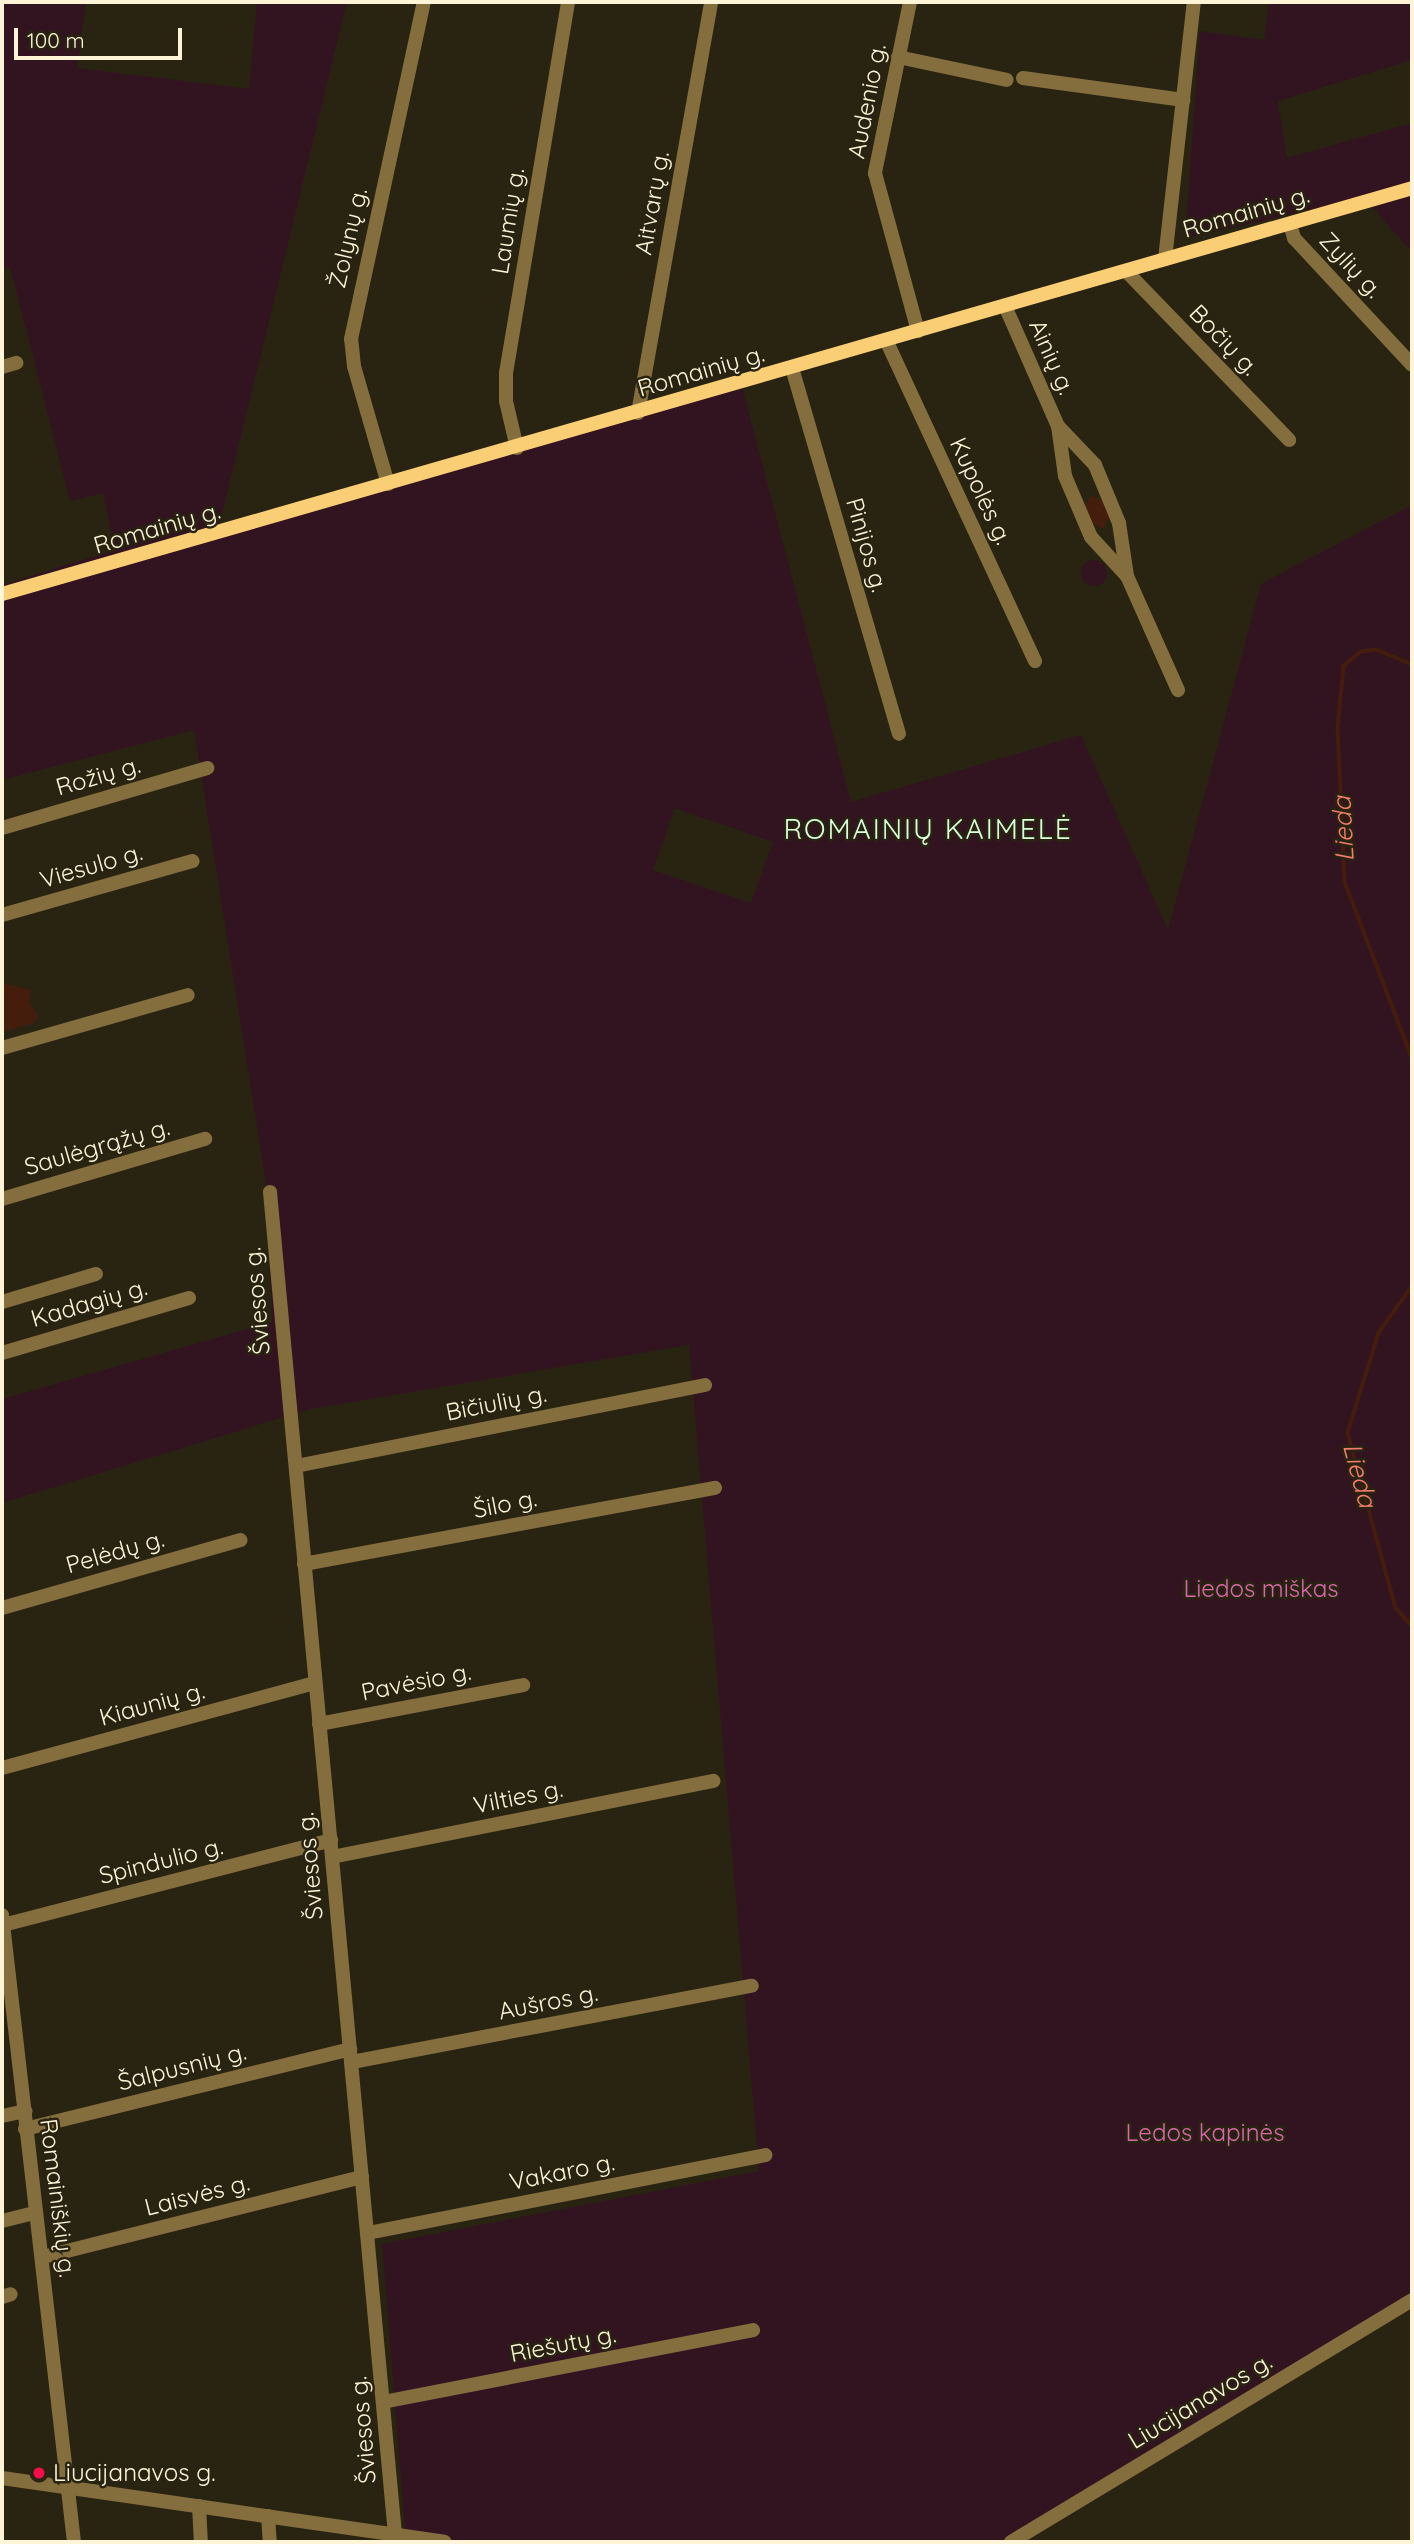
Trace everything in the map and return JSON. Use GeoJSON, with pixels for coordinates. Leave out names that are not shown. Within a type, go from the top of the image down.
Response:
{"type":"FeatureCollection","features":[{"type":"Feature","properties":{"kind":"main road","name":"Romainių g."},"geometry":{"type":"LineString","coordinates":[[2,594],[517,448],[1412,188]]}},
{"type":"Feature","properties":{"kind":"street","name":"Žolynų g."},"geometry":{"type":"LineString","coordinates":[[388,484],[354,366],[351,339],[424,2]]}},
{"type":"Feature","properties":{"kind":"street","name":"Laumių g."},"geometry":{"type":"LineString","coordinates":[[517,448],[506,401],[506,373],[568,2]]}},
{"type":"Feature","properties":{"kind":"street","name":"Aitvarų g."},"geometry":{"type":"LineString","coordinates":[[638,413],[711,2]]}},
{"type":"Feature","properties":{"kind":"street","name":"Audenio g."},"geometry":{"type":"LineString","coordinates":[[910,2],[876,187],[918,331]]}},
{"type":"Feature","properties":{"kind":"street"},"geometry":{"type":"LineString","coordinates":[[1165,259],[1194,2]]}},
{"type":"Feature","properties":{"kind":"street"},"geometry":{"type":"LineString","coordinates":[[898,57],[1007,80]]}},
{"type":"Feature","properties":{"kind":"street"},"geometry":{"type":"LineString","coordinates":[[1023,78],[1183,100]]}},
{"type":"Feature","properties":{"kind":"street","name":"Zylių g."},"geometry":{"type":"LineString","coordinates":[[1290,224],[1294,237],[1412,365]]}},
{"type":"Feature","properties":{"kind":"street","name":"Bočių g."},"geometry":{"type":"LineString","coordinates":[[1126,271],[1289,440]]}},
{"type":"Feature","properties":{"kind":"street","name":"Ainių g."},"geometry":{"type":"LineString","coordinates":[[1005,306],[1058,426],[1065,476],[1091,537],[1127,576]]}},
{"type":"Feature","properties":{"kind":"street","name":"Kupolės g."},"geometry":{"type":"LineString","coordinates":[[886,340],[1035,661]]}},
{"type":"Feature","properties":{"kind":"street","name":"Pinijos g."},"geometry":{"type":"LineString","coordinates":[[792,368],[899,734]]}},
{"type":"Feature","properties":{"kind":"street","name":"Ainių g."},"geometry":{"type":"LineString","coordinates":[[1058,426],[1095,465],[1119,523],[1127,576],[1178,690]]}},
{"type":"Feature","properties":{"kind":"street","name":"Rožių g."},"geometry":{"type":"LineString","coordinates":[[2,828],[207,768]]}},
{"type":"Feature","properties":{"kind":"street","name":"Viesulo g."},"geometry":{"type":"LineString","coordinates":[[2,915],[193,861]]}},
{"type":"Feature","properties":{"kind":"street"},"geometry":{"type":"LineString","coordinates":[[2,1048],[188,995]]}},
{"type":"Feature","properties":{"kind":"street","name":"Saulėgrąžų g."},"geometry":{"type":"LineString","coordinates":[[2,1199],[205,1139]]}},
{"type":"Feature","properties":{"kind":"street","name":"Šviesos g."},"geometry":{"type":"LineString","coordinates":[[270,1192],[395,2535]]}},
{"type":"Feature","properties":{"kind":"street"},"geometry":{"type":"LineString","coordinates":[[2,1302],[96,1274]]}},
{"type":"Feature","properties":{"kind":"street","name":"Kadagių g."},"geometry":{"type":"LineString","coordinates":[[2,1353],[189,1298]]}},
{"type":"Feature","properties":{"kind":"street","name":"Bičiulių g."},"geometry":{"type":"LineString","coordinates":[[296,1466],[705,1385]]}},
{"type":"Feature","properties":{"kind":"street","name":"Šilo g."},"geometry":{"type":"LineString","coordinates":[[304,1564],[715,1488]]}},
{"type":"Feature","properties":{"kind":"street","name":"Pelėdų g."},"geometry":{"type":"LineString","coordinates":[[2,1608],[242,1540]]}},
{"type":"Feature","properties":{"kind":"street","name":"Kiaunių g."},"geometry":{"type":"LineString","coordinates":[[2,1768],[314,1683]]}},
{"type":"Feature","properties":{"kind":"street","name":"Pavėsio g."},"geometry":{"type":"LineString","coordinates":[[319,1724],[523,1685]]}},
{"type":"Feature","properties":{"kind":"street","name":"Vilties g."},"geometry":{"type":"LineString","coordinates":[[332,1857],[713,1781]]}},
{"type":"Feature","properties":{"kind":"street","name":"Spindulio g."},"geometry":{"type":"LineString","coordinates":[[2,1920],[331,1840]]}},
{"type":"Feature","properties":{"kind":"street","name":"Romainiškių g."},"geometry":{"type":"LineString","coordinates":[[2,1920],[71,2487],[74,2542]]}},
{"type":"Feature","properties":{"kind":"street","name":"Aušros g."},"geometry":{"type":"LineString","coordinates":[[351,2055],[752,1986]]}},
{"type":"Feature","properties":{"kind":"street","name":"Šalpusnių g."},"geometry":{"type":"LineString","coordinates":[[26,2129],[351,2055]]}},
{"type":"Feature","properties":{"kind":"street"},"geometry":{"type":"LineString","coordinates":[[2,2116],[24,2111]]}},
{"type":"Feature","properties":{"kind":"street","name":"Vakaro g."},"geometry":{"type":"LineString","coordinates":[[368,2233],[765,2155]]}},
{"type":"Feature","properties":{"kind":"street","name":"Laisvės g."},"geometry":{"type":"LineString","coordinates":[[43,2257],[362,2177]]}},
{"type":"Feature","properties":{"kind":"street"},"geometry":{"type":"LineString","coordinates":[[2,2221],[36,2213]]}},
{"type":"Feature","properties":{"kind":"street","name":"Liucijanavos g."},"geometry":{"type":"LineString","coordinates":[[1011,2542],[1412,2300]]}},
{"type":"Feature","properties":{"kind":"street","name":"Riešutų g."},"geometry":{"type":"LineString","coordinates":[[383,2402],[752,2330]]}},
{"type":"Feature","properties":{"kind":"street"},"geometry":{"type":"LineString","coordinates":[[2,2478],[444,2542]]}},
{"type":"Feature","properties":{"kind":"street"},"geometry":{"type":"LineString","coordinates":[[199,2506],[201,2542]]}},
{"type":"Feature","properties":{"kind":"street"},"geometry":{"type":"LineString","coordinates":[[268,2516],[270,2542]]}},
{"type":"Feature","properties":{"kind":"green space"},"geometry":{"type":"Polygon","coordinates":[[[2,2],[86,2],[77,68],[249,89],[257,2],[347,2],[218,530],[741,383],[851,802],[1081,735],[1168,930],[1261,584],[1412,505],[1412,2300],[1011,2542],[406,2542],[382,2244],[759,2171],[689,1345],[310,1409],[2,1503],[2,1399],[272,1322],[267,1190],[194,730],[2,780],[2,585],[115,550],[103,493],[70,501],[10,267],[2,269],[2,2]],[[675,808],[653,870],[751,903],[773,842],[675,808]]]}},
{"type":"Feature","properties":{"kind":"green space"},"geometry":{"type":"Polygon","coordinates":[[[1269,2],[1412,2],[1412,60],[1278,101],[1287,158],[1412,123],[1412,252],[1363,197],[1185,239],[1200,31],[1264,40],[1269,2]]]}},
{"type":"Feature","properties":{"kind":"green space"},"geometry":{"type":"Polygon","coordinates":[[[1094,560],[1103,564],[1107,573],[1103,582],[1094,586],[1085,582],[1081,573],[1085,564],[1094,560]]]}},
{"type":"Feature","properties":{"kind":"shaded area"},"geometry":{"type":"Polygon","coordinates":[[[1091,496],[1102,500],[1109,517],[1103,529],[1093,523],[1085,506],[1091,496]]]}},
{"type":"Feature","properties":{"kind":"shaded area"},"geometry":{"type":"Polygon","coordinates":[[[2,983],[31,990],[29,1001],[38,1016],[34,1023],[2,1032],[2,983]]]}},
{"type":"Feature","properties":{"kind":"waterway","name":"Lieda"},"geometry":{"type":"LineString","coordinates":[[1412,665],[1377,650],[1361,652],[1344,666],[1338,727],[1345,882],[1412,1057]]}},
{"type":"Feature","properties":{"kind":"waterway","name":"Lieda"},"geometry":{"type":"LineString","coordinates":[[1412,1287],[1379,1333],[1348,1433],[1396,1608],[1412,1626]]}},
{"type":"Feature","properties":{"kind":"place","name":"Liucijanavos g."},"geometry":{"type":"Point","coordinates":[39,2473]}},
{"type":"Feature","properties":{"kind":"district","name":"ROMAINIŲ KAIMELĖ"},"geometry":{"type":"Point","coordinates":[928,829]}},
{"type":"Feature","properties":{"kind":"park label","name":"Liedos miškas"},"geometry":{"type":"Point","coordinates":[1261,1589]}},
{"type":"Feature","properties":{"kind":"park label","name":"Ledos kapinės"},"geometry":{"type":"Point","coordinates":[1205,2133]}}]}
